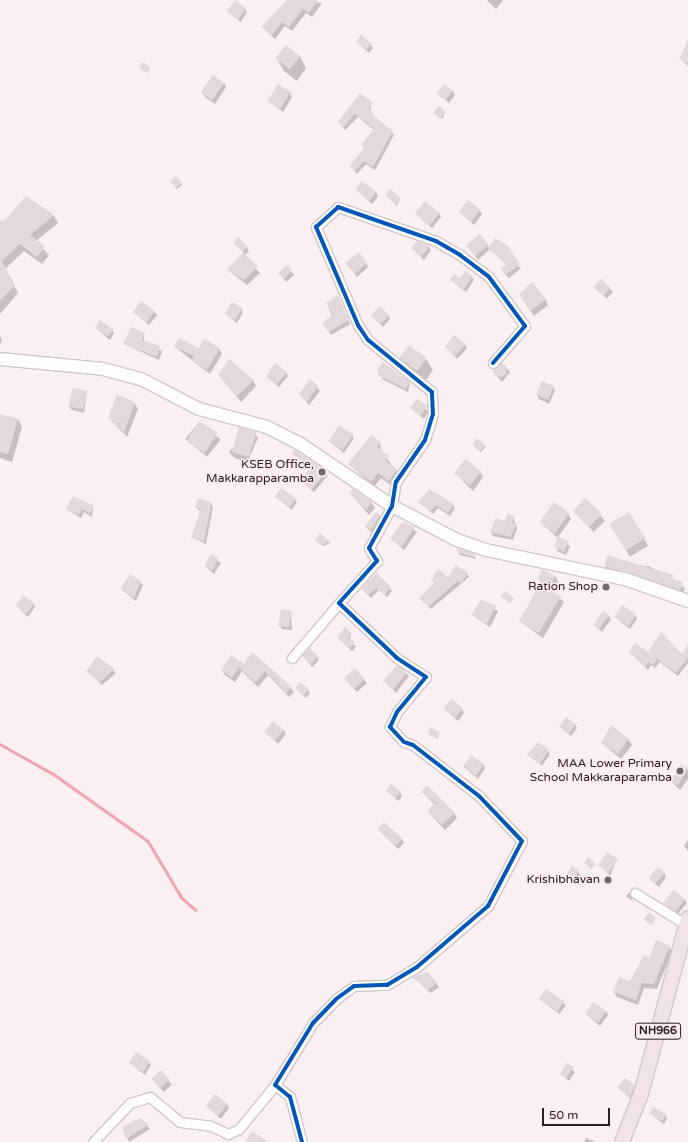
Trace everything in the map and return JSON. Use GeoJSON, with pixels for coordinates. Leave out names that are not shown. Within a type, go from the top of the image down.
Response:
{"type":"FeatureCollection","features":[{"type":"Feature","properties":{"kind":"highway","name":"NH966"},"geometry":{"type":"LineString","coordinates":[[622,1142],[641,1094],[687,921]]}},
{"type":"Feature","properties":{"kind":"main road"},"geometry":{"type":"LineString","coordinates":[[0,359],[104,369],[141,379],[199,409],[267,427],[299,443],[392,506],[434,529],[486,550],[625,580],[688,601]]}},
{"type":"Feature","properties":{"kind":"street"},"geometry":{"type":"LineString","coordinates":[[292,658],[339,603],[373,568],[377,561],[369,548],[392,506],[396,482],[425,440],[432,414],[432,392],[368,340],[358,325],[316,227],[338,207],[436,242],[472,264],[489,278],[525,326],[493,363]]}},
{"type":"Feature","properties":{"kind":"street"},"geometry":{"type":"LineString","coordinates":[[93,1142],[130,1103],[150,1097],[180,1122],[211,1126],[228,1134],[239,1130],[275,1084],[299,1044],[336,999],[354,986],[386,985],[417,967],[488,906],[522,841],[480,796],[413,745],[404,742],[390,726],[397,712],[426,677],[397,658],[339,603]]}},
{"type":"Feature","properties":{"kind":"street"},"geometry":{"type":"LineString","coordinates":[[635,894],[687,921]]}},
{"type":"Feature","properties":{"kind":"street"},"geometry":{"type":"LineString","coordinates":[[275,1084],[290,1097],[302,1142]]}},
{"type":"Feature","properties":{"kind":"building"},"geometry":{"type":"Polygon","coordinates":[[[235,0],[246,8],[238,20],[227,11],[235,0]]]}},
{"type":"Feature","properties":{"kind":"building"},"geometry":{"type":"Polygon","coordinates":[[[287,0],[318,0],[309,13],[303,9],[289,27],[282,22],[272,35],[261,27],[287,0]]]}},
{"type":"Feature","properties":{"kind":"building"},"geometry":{"type":"Polygon","coordinates":[[[361,35],[372,44],[367,50],[356,41],[361,35]]]}},
{"type":"Feature","properties":{"kind":"building"},"geometry":{"type":"Polygon","coordinates":[[[688,40],[688,64],[679,59],[688,40]]]}},
{"type":"Feature","properties":{"kind":"building"},"geometry":{"type":"Polygon","coordinates":[[[286,45],[300,56],[290,69],[276,58],[286,45]]]}},
{"type":"Feature","properties":{"kind":"building"},"geometry":{"type":"Polygon","coordinates":[[[143,62],[151,68],[147,74],[139,68],[143,62]]]}},
{"type":"Feature","properties":{"kind":"building"},"geometry":{"type":"Polygon","coordinates":[[[213,75],[224,83],[212,100],[201,92],[213,75]]]}},
{"type":"Feature","properties":{"kind":"building"},"geometry":{"type":"Polygon","coordinates":[[[278,84],[291,92],[280,109],[267,101],[278,84]]]}},
{"type":"Feature","properties":{"kind":"building"},"geometry":{"type":"Polygon","coordinates":[[[444,84],[453,91],[445,100],[437,93],[444,84]]]}},
{"type":"Feature","properties":{"kind":"building"},"geometry":{"type":"Polygon","coordinates":[[[360,93],[373,103],[369,108],[375,117],[393,131],[373,167],[364,161],[355,171],[349,166],[365,148],[361,145],[374,129],[355,114],[343,128],[338,122],[360,93]]]}},
{"type":"Feature","properties":{"kind":"building"},"geometry":{"type":"Polygon","coordinates":[[[439,106],[446,112],[440,119],[433,113],[439,106]]]}},
{"type":"Feature","properties":{"kind":"building"},"geometry":{"type":"Polygon","coordinates":[[[176,176],[182,183],[176,188],[170,181],[176,176]]]}},
{"type":"Feature","properties":{"kind":"building"},"geometry":{"type":"Polygon","coordinates":[[[362,181],[376,192],[369,201],[355,190],[362,181]]]}},
{"type":"Feature","properties":{"kind":"building"},"geometry":{"type":"Polygon","coordinates":[[[390,189],[400,197],[396,205],[385,194],[390,189]]]}},
{"type":"Feature","properties":{"kind":"building"},"geometry":{"type":"Polygon","coordinates":[[[26,196],[54,215],[30,235],[45,246],[37,257],[20,244],[2,261],[15,285],[0,301],[0,221],[5,220],[26,196]]]}},
{"type":"Feature","properties":{"kind":"building"},"geometry":{"type":"Polygon","coordinates":[[[468,200],[481,210],[471,222],[459,212],[468,200]]]}},
{"type":"Feature","properties":{"kind":"building"},"geometry":{"type":"Polygon","coordinates":[[[425,201],[440,213],[430,225],[415,213],[425,201]]]}},
{"type":"Feature","properties":{"kind":"building"},"geometry":{"type":"Polygon","coordinates":[[[480,234],[489,245],[475,256],[466,245],[480,234]]]}},
{"type":"Feature","properties":{"kind":"building"},"geometry":{"type":"Polygon","coordinates":[[[238,237],[248,247],[243,252],[233,242],[238,237]]]}},
{"type":"Feature","properties":{"kind":"building"},"geometry":{"type":"Polygon","coordinates":[[[495,238],[508,246],[520,264],[506,275],[501,269],[506,264],[488,248],[495,238]]]}},
{"type":"Feature","properties":{"kind":"building"},"geometry":{"type":"Polygon","coordinates":[[[417,241],[430,246],[421,257],[411,248],[417,241]]]}},
{"type":"Feature","properties":{"kind":"building"},"geometry":{"type":"Polygon","coordinates":[[[359,252],[367,263],[355,274],[345,263],[359,252]]]}},
{"type":"Feature","properties":{"kind":"building"},"geometry":{"type":"Polygon","coordinates":[[[243,253],[258,266],[244,280],[227,270],[243,253]]]}},
{"type":"Feature","properties":{"kind":"building"},"geometry":{"type":"Polygon","coordinates":[[[287,265],[292,270],[284,279],[278,273],[287,265]]]}},
{"type":"Feature","properties":{"kind":"building"},"geometry":{"type":"Polygon","coordinates":[[[465,271],[473,276],[464,289],[450,280],[454,274],[460,278],[465,271]]]}},
{"type":"Feature","properties":{"kind":"building"},"geometry":{"type":"Polygon","coordinates":[[[601,279],[611,288],[603,296],[594,287],[601,279]]]}},
{"type":"Feature","properties":{"kind":"building"},"geometry":{"type":"Polygon","coordinates":[[[532,282],[546,299],[530,311],[519,294],[532,282]]]}},
{"type":"Feature","properties":{"kind":"building"},"geometry":{"type":"Polygon","coordinates":[[[338,295],[349,320],[329,332],[322,323],[333,314],[326,303],[338,295]]]}},
{"type":"Feature","properties":{"kind":"building"},"geometry":{"type":"Polygon","coordinates":[[[141,301],[155,311],[147,322],[133,312],[141,301]]]}},
{"type":"Feature","properties":{"kind":"building"},"geometry":{"type":"Polygon","coordinates":[[[232,302],[242,308],[235,320],[225,314],[232,302]]]}},
{"type":"Feature","properties":{"kind":"building"},"geometry":{"type":"Polygon","coordinates":[[[380,306],[389,315],[380,324],[371,315],[380,306]]]}},
{"type":"Feature","properties":{"kind":"building"},"geometry":{"type":"Polygon","coordinates":[[[100,320],[113,329],[108,337],[95,327],[100,320]]]}},
{"type":"Feature","properties":{"kind":"building"},"geometry":{"type":"Polygon","coordinates":[[[131,327],[145,333],[142,340],[160,346],[157,357],[123,344],[131,327]]]}},
{"type":"Feature","properties":{"kind":"building"},"geometry":{"type":"Polygon","coordinates":[[[454,335],[466,344],[455,356],[445,347],[454,335]]]}},
{"type":"Feature","properties":{"kind":"building"},"geometry":{"type":"Polygon","coordinates":[[[179,338],[199,348],[204,339],[220,348],[207,370],[192,360],[194,356],[174,347],[179,338]]]}},
{"type":"Feature","properties":{"kind":"building"},"geometry":{"type":"Polygon","coordinates":[[[409,345],[427,358],[417,371],[400,358],[409,345]]]}},
{"type":"Feature","properties":{"kind":"building"},"geometry":{"type":"Polygon","coordinates":[[[229,359],[254,380],[237,396],[218,375],[229,359]]]}},
{"type":"Feature","properties":{"kind":"building"},"geometry":{"type":"Polygon","coordinates":[[[383,362],[410,382],[406,389],[379,376],[377,370],[383,362]]]}},
{"type":"Feature","properties":{"kind":"building"},"geometry":{"type":"Polygon","coordinates":[[[275,363],[287,372],[277,384],[266,377],[275,363]]]}},
{"type":"Feature","properties":{"kind":"building"},"geometry":{"type":"Polygon","coordinates":[[[500,363],[505,365],[507,370],[505,375],[500,377],[495,375],[493,370],[495,365],[500,363]]]}},
{"type":"Feature","properties":{"kind":"building"},"geometry":{"type":"Polygon","coordinates":[[[310,379],[318,386],[307,402],[299,394],[310,379]]]}},
{"type":"Feature","properties":{"kind":"building"},"geometry":{"type":"Polygon","coordinates":[[[542,381],[554,386],[548,400],[536,395],[542,381]]]}},
{"type":"Feature","properties":{"kind":"building"},"geometry":{"type":"Polygon","coordinates":[[[73,388],[88,391],[83,409],[68,407],[73,388]]]}},
{"type":"Feature","properties":{"kind":"building"},"geometry":{"type":"Polygon","coordinates":[[[117,395],[135,402],[124,432],[108,418],[117,395]]]}},
{"type":"Feature","properties":{"kind":"building"},"geometry":{"type":"Polygon","coordinates":[[[417,399],[427,405],[421,416],[410,408],[417,399]]]}},
{"type":"Feature","properties":{"kind":"building"},"geometry":{"type":"Polygon","coordinates":[[[0,414],[18,419],[8,454],[0,452],[0,414]]]}},
{"type":"Feature","properties":{"kind":"building"},"geometry":{"type":"Polygon","coordinates":[[[199,421],[218,433],[205,453],[186,441],[199,421]]]}},
{"type":"Feature","properties":{"kind":"building"},"geometry":{"type":"Polygon","coordinates":[[[339,425],[353,434],[343,450],[329,441],[339,425]]]}},
{"type":"Feature","properties":{"kind":"building"},"geometry":{"type":"Polygon","coordinates":[[[239,427],[256,432],[249,457],[232,452],[239,427]]]}},
{"type":"Feature","properties":{"kind":"building"},"geometry":{"type":"Polygon","coordinates":[[[371,435],[380,442],[377,447],[389,456],[385,460],[397,469],[389,481],[378,473],[371,482],[348,464],[371,435]]]}},
{"type":"Feature","properties":{"kind":"building"},"geometry":{"type":"Polygon","coordinates":[[[477,438],[485,445],[480,451],[472,445],[477,438]]]}},
{"type":"Feature","properties":{"kind":"building"},"geometry":{"type":"Polygon","coordinates":[[[294,449],[327,471],[312,489],[301,481],[311,466],[292,454],[294,449]]]}},
{"type":"Feature","properties":{"kind":"building"},"geometry":{"type":"Polygon","coordinates":[[[465,459],[481,471],[470,485],[454,473],[465,459]]]}},
{"type":"Feature","properties":{"kind":"building"},"geometry":{"type":"Polygon","coordinates":[[[281,488],[296,498],[290,507],[275,497],[281,488]]]}},
{"type":"Feature","properties":{"kind":"building"},"geometry":{"type":"Polygon","coordinates":[[[353,489],[372,502],[366,510],[349,493],[353,489]]]}},
{"type":"Feature","properties":{"kind":"building"},"geometry":{"type":"Polygon","coordinates":[[[429,489],[454,504],[448,513],[436,505],[430,512],[418,502],[429,489]]]}},
{"type":"Feature","properties":{"kind":"building"},"geometry":{"type":"Polygon","coordinates":[[[73,496],[94,506],[90,514],[82,509],[79,515],[66,509],[73,496]]]}},
{"type":"Feature","properties":{"kind":"building"},"geometry":{"type":"Polygon","coordinates":[[[198,498],[212,502],[204,541],[191,537],[201,509],[195,507],[198,498]]]}},
{"type":"Feature","properties":{"kind":"building"},"geometry":{"type":"Polygon","coordinates":[[[585,498],[602,514],[590,527],[573,511],[585,498]]]}},
{"type":"Feature","properties":{"kind":"building"},"geometry":{"type":"Polygon","coordinates":[[[554,502],[569,513],[555,533],[539,522],[554,502]]]}},
{"type":"Feature","properties":{"kind":"building"},"geometry":{"type":"Polygon","coordinates":[[[376,512],[380,515],[371,531],[365,526],[376,512]]]}},
{"type":"Feature","properties":{"kind":"building"},"geometry":{"type":"Polygon","coordinates":[[[629,512],[645,538],[626,550],[609,524],[629,512]]]}},
{"type":"Feature","properties":{"kind":"building"},"geometry":{"type":"Polygon","coordinates":[[[507,514],[514,516],[512,523],[516,524],[511,537],[490,532],[496,518],[505,521],[507,514]]]}},
{"type":"Feature","properties":{"kind":"building"},"geometry":{"type":"Polygon","coordinates":[[[402,522],[415,527],[402,547],[390,539],[402,522]]]}},
{"type":"Feature","properties":{"kind":"building"},"geometry":{"type":"Polygon","coordinates":[[[320,533],[330,542],[321,545],[315,540],[320,533]]]}},
{"type":"Feature","properties":{"kind":"building"},"geometry":{"type":"Polygon","coordinates":[[[558,537],[569,541],[564,552],[554,547],[558,537]]]}},
{"type":"Feature","properties":{"kind":"building"},"geometry":{"type":"Polygon","coordinates":[[[458,548],[475,554],[474,557],[457,552],[458,548]]]}},
{"type":"Feature","properties":{"kind":"building"},"geometry":{"type":"Polygon","coordinates":[[[211,554],[219,558],[213,571],[205,566],[211,554]]]}},
{"type":"Feature","properties":{"kind":"building"},"geometry":{"type":"Polygon","coordinates":[[[607,555],[674,575],[672,578],[683,582],[680,590],[604,566],[607,555]]]}},
{"type":"Feature","properties":{"kind":"building"},"geometry":{"type":"Polygon","coordinates":[[[456,565],[468,573],[461,583],[458,581],[428,607],[419,598],[435,582],[431,580],[438,569],[448,577],[456,565]]]}},
{"type":"Feature","properties":{"kind":"building"},"geometry":{"type":"Polygon","coordinates":[[[542,569],[555,576],[549,589],[561,596],[539,633],[519,621],[542,581],[538,579],[542,569]]]}},
{"type":"Feature","properties":{"kind":"building"},"geometry":{"type":"Polygon","coordinates":[[[377,573],[391,587],[385,595],[376,588],[368,595],[361,588],[377,573]]]}},
{"type":"Feature","properties":{"kind":"building"},"geometry":{"type":"Polygon","coordinates":[[[130,574],[141,581],[134,598],[120,589],[130,574]]]}},
{"type":"Feature","properties":{"kind":"building"},"geometry":{"type":"Polygon","coordinates":[[[505,591],[514,598],[510,604],[501,596],[505,591]]]}},
{"type":"Feature","properties":{"kind":"building"},"geometry":{"type":"Polygon","coordinates":[[[23,595],[34,603],[27,614],[15,606],[23,595]]]}},
{"type":"Feature","properties":{"kind":"building"},"geometry":{"type":"Polygon","coordinates":[[[481,600],[496,606],[487,624],[471,615],[481,600]]]}},
{"type":"Feature","properties":{"kind":"building"},"geometry":{"type":"Polygon","coordinates":[[[622,605],[636,614],[629,626],[614,617],[622,605]]]}},
{"type":"Feature","properties":{"kind":"building"},"geometry":{"type":"Polygon","coordinates":[[[281,609],[292,611],[289,628],[278,626],[281,609]]]}},
{"type":"Feature","properties":{"kind":"building"},"geometry":{"type":"Polygon","coordinates":[[[603,611],[609,615],[599,629],[593,625],[603,611]]]}},
{"type":"Feature","properties":{"kind":"building"},"geometry":{"type":"Polygon","coordinates":[[[345,627],[352,633],[348,638],[355,642],[350,648],[337,638],[345,627]]]}},
{"type":"Feature","properties":{"kind":"building"},"geometry":{"type":"Polygon","coordinates":[[[661,632],[682,654],[688,644],[688,658],[676,673],[657,659],[653,665],[649,662],[645,667],[629,652],[635,643],[648,652],[661,632]]]}},
{"type":"Feature","properties":{"kind":"building"},"geometry":{"type":"Polygon","coordinates":[[[309,647],[318,656],[310,664],[301,655],[309,647]]]}},
{"type":"Feature","properties":{"kind":"building"},"geometry":{"type":"Polygon","coordinates":[[[252,652],[292,687],[286,693],[265,671],[255,683],[239,667],[232,678],[221,670],[231,655],[244,664],[252,652]]]}},
{"type":"Feature","properties":{"kind":"building"},"geometry":{"type":"Polygon","coordinates":[[[97,656],[114,669],[100,682],[86,672],[97,656]]]}},
{"type":"Feature","properties":{"kind":"building"},"geometry":{"type":"Polygon","coordinates":[[[397,665],[407,672],[393,690],[383,681],[397,665]]]}},
{"type":"Feature","properties":{"kind":"building"},"geometry":{"type":"Polygon","coordinates":[[[355,668],[365,679],[354,689],[344,678],[355,668]]]}},
{"type":"Feature","properties":{"kind":"building"},"geometry":{"type":"Polygon","coordinates":[[[300,682],[309,689],[304,695],[295,688],[300,682]]]}},
{"type":"Feature","properties":{"kind":"building"},"geometry":{"type":"Polygon","coordinates":[[[451,699],[463,708],[456,718],[444,709],[451,699]]]}},
{"type":"Feature","properties":{"kind":"building"},"geometry":{"type":"Polygon","coordinates":[[[566,717],[576,724],[569,734],[559,727],[566,717]]]}},
{"type":"Feature","properties":{"kind":"building"},"geometry":{"type":"Polygon","coordinates":[[[273,721],[284,730],[275,741],[264,732],[273,721]]]}},
{"type":"Feature","properties":{"kind":"building"},"geometry":{"type":"Polygon","coordinates":[[[611,725],[629,739],[618,754],[601,743],[611,725]]]}},
{"type":"Feature","properties":{"kind":"building"},"geometry":{"type":"Polygon","coordinates":[[[430,727],[440,732],[437,738],[428,734],[430,727]]]}},
{"type":"Feature","properties":{"kind":"building"},"geometry":{"type":"Polygon","coordinates":[[[538,742],[549,750],[540,764],[527,755],[538,742]]]}},
{"type":"Feature","properties":{"kind":"building"},"geometry":{"type":"Polygon","coordinates":[[[471,755],[484,764],[476,776],[463,766],[471,755]]]}},
{"type":"Feature","properties":{"kind":"building"},"geometry":{"type":"Polygon","coordinates":[[[681,764],[688,768],[678,785],[671,781],[681,764]]]}},
{"type":"Feature","properties":{"kind":"building"},"geometry":{"type":"Polygon","coordinates":[[[391,784],[401,791],[396,798],[386,791],[391,784]]]}},
{"type":"Feature","properties":{"kind":"building"},"geometry":{"type":"Polygon","coordinates":[[[427,785],[455,813],[442,825],[427,811],[435,803],[421,792],[427,785]]]}},
{"type":"Feature","properties":{"kind":"building"},"geometry":{"type":"Polygon","coordinates":[[[384,822],[403,839],[395,846],[378,829],[384,822]]]}},
{"type":"Feature","properties":{"kind":"building"},"geometry":{"type":"Polygon","coordinates":[[[607,852],[618,859],[608,874],[598,865],[607,852]]]}},
{"type":"Feature","properties":{"kind":"building"},"geometry":{"type":"Polygon","coordinates":[[[588,857],[596,864],[591,869],[584,863],[588,857]]]}},
{"type":"Feature","properties":{"kind":"building"},"geometry":{"type":"Polygon","coordinates":[[[572,866],[579,870],[572,881],[566,877],[572,866]]]}},
{"type":"Feature","properties":{"kind":"building"},"geometry":{"type":"Polygon","coordinates":[[[658,867],[665,873],[656,883],[649,878],[658,867]]]}},
{"type":"Feature","properties":{"kind":"building"},"geometry":{"type":"Polygon","coordinates":[[[673,890],[685,899],[675,912],[663,903],[673,890]]]}},
{"type":"Feature","properties":{"kind":"building"},"geometry":{"type":"Polygon","coordinates":[[[649,912],[656,917],[651,925],[644,919],[649,912]]]}},
{"type":"Feature","properties":{"kind":"building"},"geometry":{"type":"Polygon","coordinates":[[[656,940],[670,946],[654,984],[642,983],[636,1000],[613,992],[619,977],[630,981],[644,955],[649,958],[656,940]]]}},
{"type":"Feature","properties":{"kind":"building"},"geometry":{"type":"Polygon","coordinates":[[[428,972],[437,983],[428,990],[412,977],[428,972]]]}},
{"type":"Feature","properties":{"kind":"building"},"geometry":{"type":"Polygon","coordinates":[[[546,989],[564,1001],[558,1011],[539,999],[546,989]]]}},
{"type":"Feature","properties":{"kind":"building"},"geometry":{"type":"Polygon","coordinates":[[[593,1002],[606,1011],[598,1023],[585,1013],[593,1002]]]}},
{"type":"Feature","properties":{"kind":"building"},"geometry":{"type":"Polygon","coordinates":[[[136,1052],[150,1061],[143,1072],[129,1063],[136,1052]]]}},
{"type":"Feature","properties":{"kind":"building"},"geometry":{"type":"Polygon","coordinates":[[[567,1063],[574,1067],[566,1078],[560,1074],[567,1063]]]}},
{"type":"Feature","properties":{"kind":"building"},"geometry":{"type":"Polygon","coordinates":[[[161,1070],[170,1080],[160,1088],[151,1079],[161,1070]]]}},
{"type":"Feature","properties":{"kind":"building"},"geometry":{"type":"Polygon","coordinates":[[[625,1078],[635,1085],[630,1097],[617,1088],[625,1078]]]}},
{"type":"Feature","properties":{"kind":"building"},"geometry":{"type":"Polygon","coordinates":[[[215,1094],[228,1104],[218,1116],[206,1106],[215,1094]]]}},
{"type":"Feature","properties":{"kind":"building"},"geometry":{"type":"Polygon","coordinates":[[[653,1107],[666,1114],[662,1121],[649,1114],[653,1107]]]}},
{"type":"Feature","properties":{"kind":"building"},"geometry":{"type":"Polygon","coordinates":[[[140,1118],[149,1125],[126,1139],[122,1127],[140,1118]]]}},
{"type":"Feature","properties":{"kind":"building"},"geometry":{"type":"Polygon","coordinates":[[[252,1131],[268,1142],[245,1142],[252,1131]]]}},
{"type":"Feature","properties":{"kind":"waterway"},"geometry":{"type":"LineString","coordinates":[[0,744],[55,775],[148,841],[182,898],[196,910]]}},
{"type":"Feature","properties":{"kind":"cycle path"},"geometry":{"type":"LineString","coordinates":[[302,1142],[290,1097],[275,1085],[313,1023],[336,999],[354,986],[387,985],[417,967],[488,906],[522,841],[479,796],[413,745],[404,742],[390,727],[397,712],[426,677],[397,658],[339,603],[377,561],[369,548],[392,506],[396,482],[425,440],[433,414],[432,392],[368,340],[358,325],[316,227],[338,207],[436,241],[460,255],[489,277],[525,326],[493,363]]}},
{"type":"Feature","properties":{"kind":"place","name":"KSEB Office, Makkarapparamba"},"geometry":{"type":"Point","coordinates":[322,472]}},
{"type":"Feature","properties":{"kind":"place","name":"Ration Shop"},"geometry":{"type":"Point","coordinates":[606,587]}},
{"type":"Feature","properties":{"kind":"place","name":"MAA Lower Primary School Makkaraparamba"},"geometry":{"type":"Point","coordinates":[680,771]}},
{"type":"Feature","properties":{"kind":"place","name":"Krishibhavan"},"geometry":{"type":"Point","coordinates":[608,880]}}]}
